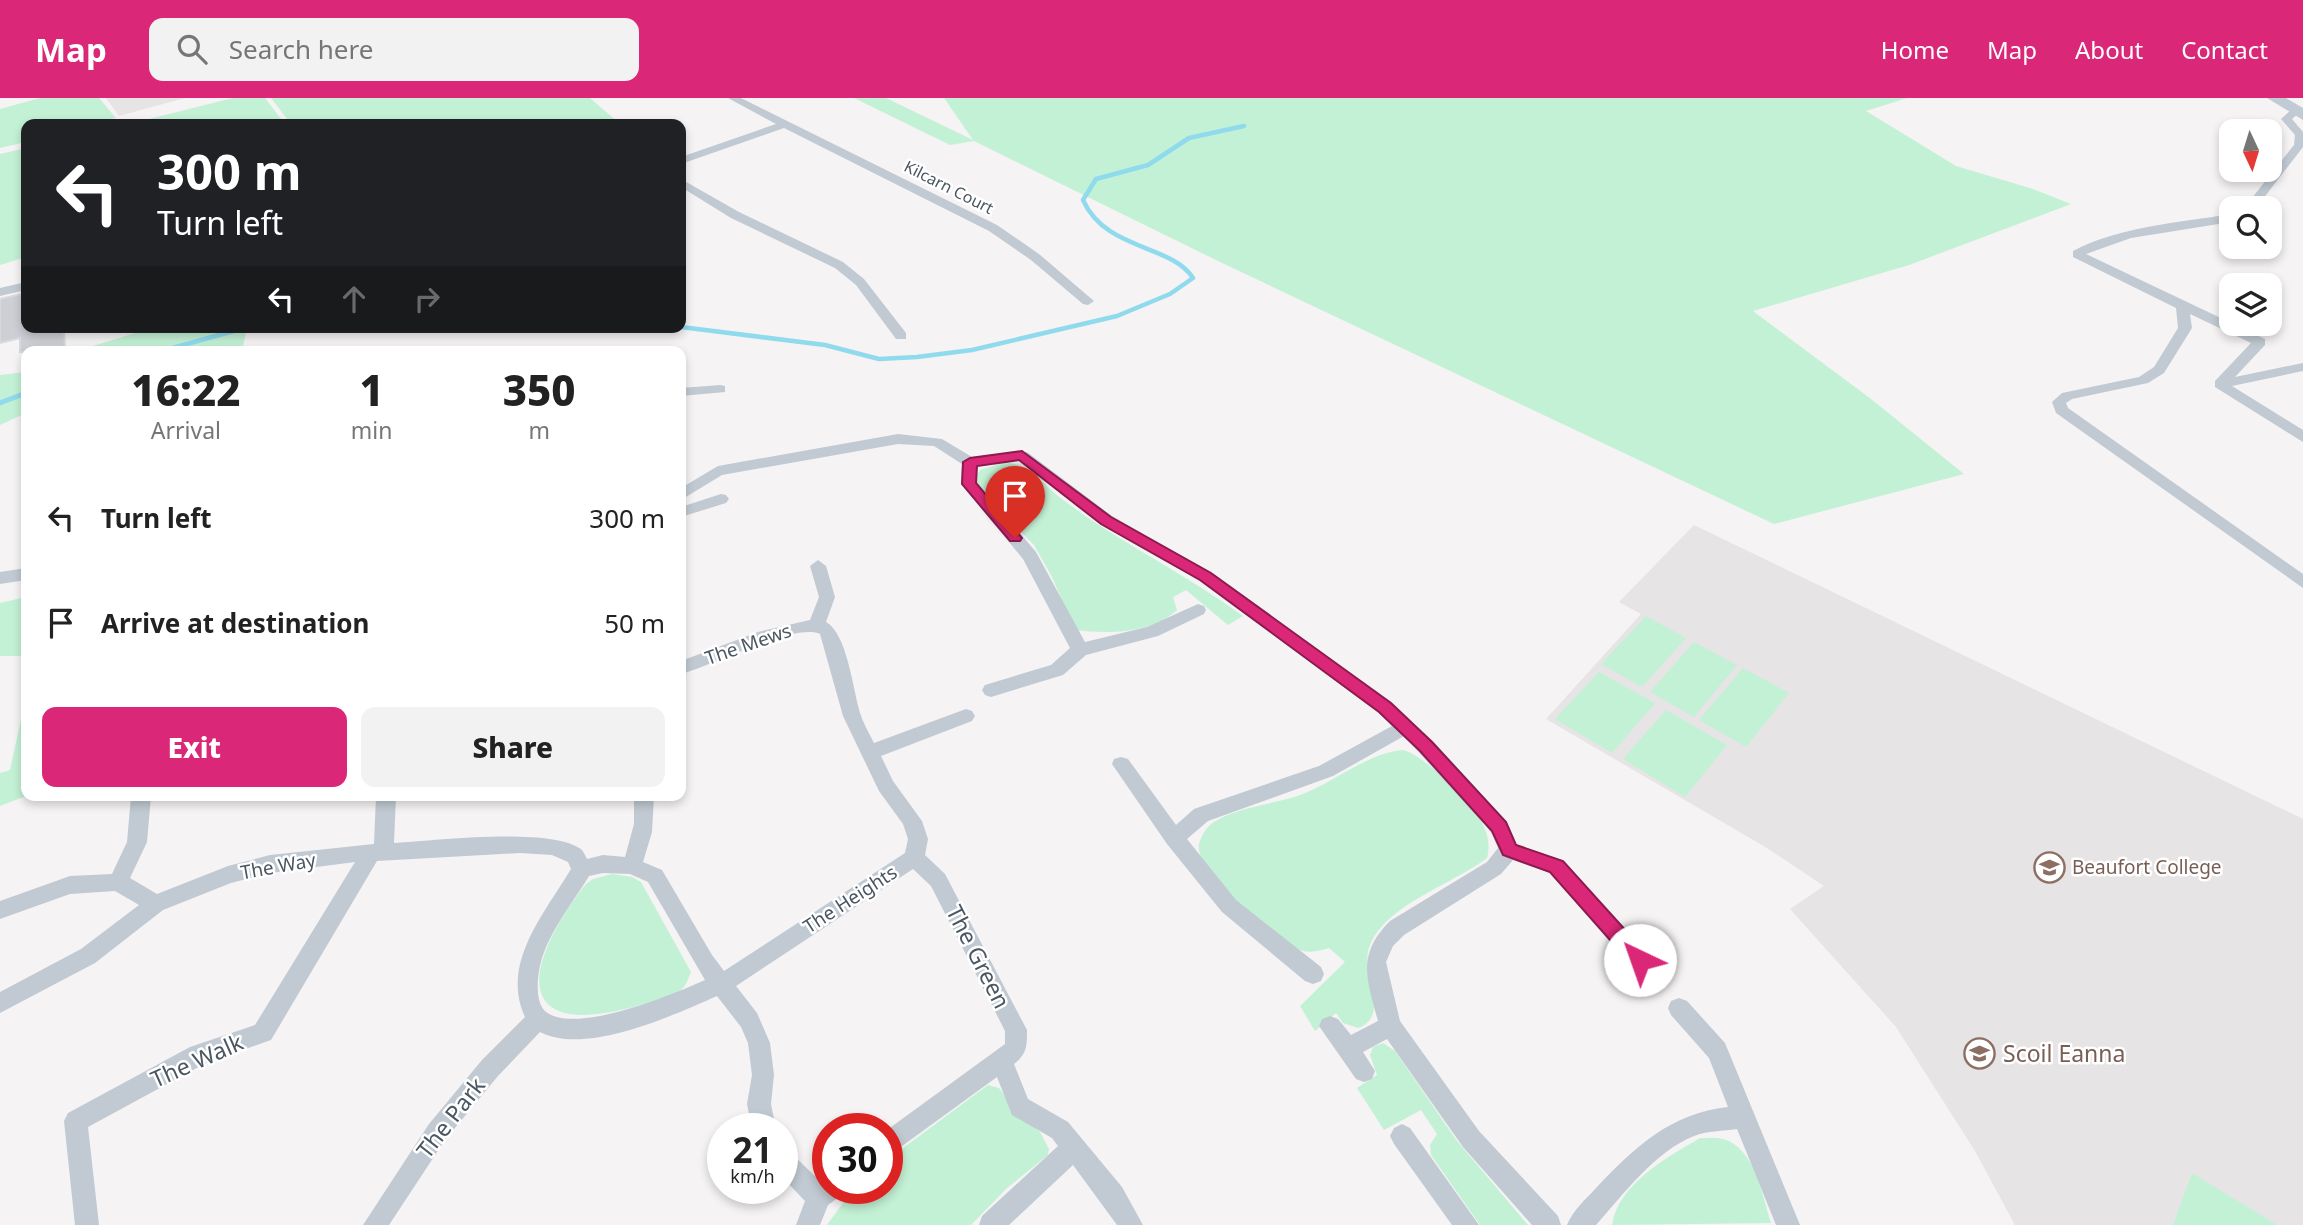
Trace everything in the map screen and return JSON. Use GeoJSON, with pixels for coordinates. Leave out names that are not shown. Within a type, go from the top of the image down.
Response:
{"type":"FeatureCollection","features":[{"type":"Feature","properties":{"kind":"main road"},"geometry":{"type":"LineString","coordinates":[[2275,98],[2300,113]]}},
{"type":"Feature","properties":{"kind":"street","name":"Kilcarn Court"},"geometry":{"type":"LineString","coordinates":[[733,98],[782,125],[993,228],[1035,257],[1088,301]]}},
{"type":"Feature","properties":{"kind":"street"},"geometry":{"type":"LineString","coordinates":[[2259,196],[2299,145],[2300,135],[2286,119],[2300,113]]}},
{"type":"Feature","properties":{"kind":"street"},"geometry":{"type":"LineString","coordinates":[[686,159],[782,125]]}},
{"type":"Feature","properties":{"kind":"street"},"geometry":{"type":"LineString","coordinates":[[686,184],[735,215],[839,265],[860,282],[901,336]]}},
{"type":"Feature","properties":{"kind":"street"},"geometry":{"type":"LineString","coordinates":[[2219,220],[2156,230],[2088,247],[2077,254],[2260,342],[2220,384]]}},
{"type":"Feature","properties":{"kind":"street"},"geometry":{"type":"LineString","coordinates":[[0,292],[21,287]]}},
{"type":"Feature","properties":{"kind":"street"},"geometry":{"type":"LineString","coordinates":[[2182,306],[2185,328],[2159,370],[2143,380],[2067,397],[2059,402],[2061,410],[2303,582]]}},
{"type":"Feature","properties":{"kind":"street"},"geometry":{"type":"LineString","coordinates":[[2220,384],[2303,367]]}},
{"type":"Feature","properties":{"kind":"street"},"geometry":{"type":"LineString","coordinates":[[2220,384],[2303,437]]}},
{"type":"Feature","properties":{"kind":"street"},"geometry":{"type":"LineString","coordinates":[[686,391],[720,389]]}},
{"type":"Feature","properties":{"kind":"street"},"geometry":{"type":"LineString","coordinates":[[686,492],[718,471],[898,439],[937,442],[970,462],[1022,455],[1106,520],[1206,577],[1385,708],[1499,827],[1509,850],[1557,867],[1640,960]]}},
{"type":"Feature","properties":{"kind":"street"},"geometry":{"type":"LineString","coordinates":[[970,462],[969,484],[1030,556],[1080,650]]}},
{"type":"Feature","properties":{"kind":"street"},"geometry":{"type":"LineString","coordinates":[[686,510],[721,499]]}},
{"type":"Feature","properties":{"kind":"street"},"geometry":{"type":"LineString","coordinates":[[816,625],[827,597],[818,566]]}},
{"type":"Feature","properties":{"kind":"street"},"geometry":{"type":"LineString","coordinates":[[0,578],[21,575]]}},
{"type":"Feature","properties":{"kind":"street"},"geometry":{"type":"LineString","coordinates":[[991,690],[1057,670],[1080,650],[1152,632],[1198,610]]}},
{"type":"Feature","properties":{"kind":"street","name":"The Mews"},"geometry":{"type":"LineString","coordinates":[[686,666],[798,627],[816,625]]}},
{"type":"Feature","properties":{"kind":"street","name":"The Heights"},"geometry":{"type":"LineString","coordinates":[[720,984],[914,858],[918,839],[912,821],[887,786],[852,716],[832,639],[826,630],[816,625]]}},
{"type":"Feature","properties":{"kind":"street"},"geometry":{"type":"LineString","coordinates":[[870,752],[966,716]]}},
{"type":"Feature","properties":{"kind":"street"},"geometry":{"type":"LineString","coordinates":[[1174,838],[1201,815],[1326,771],[1405,727]]}},
{"type":"Feature","properties":{"kind":"street"},"geometry":{"type":"LineString","coordinates":[[1121,764],[1174,838],[1229,906],[1312,974]]}},
{"type":"Feature","properties":{"kind":"street"},"geometry":{"type":"LineString","coordinates":[[118,882],[137,842],[141,801]]}},
{"type":"Feature","properties":{"kind":"street"},"geometry":{"type":"LineString","coordinates":[[378,852],[385,801]]}},
{"type":"Feature","properties":{"kind":"street"},"geometry":{"type":"LineString","coordinates":[[631,866],[641,844],[646,819],[644,801]]}},
{"type":"Feature","properties":{"kind":"street","name":"The Way"},"geometry":{"type":"LineString","coordinates":[[0,1003],[88,956],[156,904],[228,875],[270,864],[378,852],[520,845],[553,847],[575,856],[582,869]]}},
{"type":"Feature","properties":{"kind":"street"},"geometry":{"type":"LineString","coordinates":[[1509,850],[1494,868],[1397,928],[1385,940],[1375,962],[1390,1026],[1471,1139],[1549,1225]]}},
{"type":"Feature","properties":{"kind":"street","name":"The Walk"},"geometry":{"type":"LineString","coordinates":[[87,1225],[76,1121],[198,1055],[263,1033],[378,852]]}},
{"type":"Feature","properties":{"kind":"street","name":"The Green"},"geometry":{"type":"LineString","coordinates":[[903,1133],[1016,1049],[1016,1030],[938,880],[914,858]]}},
{"type":"Feature","properties":{"kind":"street"},"geometry":{"type":"LineString","coordinates":[[720,984],[614,1024],[567,1028],[554,1027],[538,1019],[531,1008],[527,981],[536,948],[582,869],[603,864],[631,866],[655,876],[704,962],[750,1020],[760,1043],[761,1113]]}},
{"type":"Feature","properties":{"kind":"street"},"geometry":{"type":"LineString","coordinates":[[0,910],[70,885],[118,882],[156,904]]}},
{"type":"Feature","properties":{"kind":"street"},"geometry":{"type":"LineString","coordinates":[[1679,1008],[1717,1051],[1788,1225]]}},
{"type":"Feature","properties":{"kind":"street","name":"The Park"},"geometry":{"type":"LineString","coordinates":[[375,1225],[437,1132],[490,1068],[538,1019]]}},
{"type":"Feature","properties":{"kind":"street"},"geometry":{"type":"LineString","coordinates":[[1330,1026],[1364,1071]]}},
{"type":"Feature","properties":{"kind":"street"},"geometry":{"type":"LineString","coordinates":[[1347,1049],[1390,1026]]}},
{"type":"Feature","properties":{"kind":"street"},"geometry":{"type":"LineString","coordinates":[[1001,1060],[1020,1107],[1060,1130],[1113,1196],[1131,1225]]}},
{"type":"Feature","properties":{"kind":"street"},"geometry":{"type":"LineString","coordinates":[[1579,1225],[1624,1176],[1655,1149],[1687,1127],[1744,1117]]}},
{"type":"Feature","properties":{"kind":"street"},"geometry":{"type":"LineString","coordinates":[[1402,1136],[1467,1225]]}},
{"type":"Feature","properties":{"kind":"street"},"geometry":{"type":"LineString","coordinates":[[991,1225],[1074,1148]]}},
{"type":"Feature","properties":{"kind":"street"},"geometry":{"type":"LineString","coordinates":[[798,1172],[812,1183]]}},
{"type":"Feature","properties":{"kind":"street"},"geometry":{"type":"LineString","coordinates":[[808,1225],[819,1204]]}},
{"type":"Feature","properties":{"kind":"shaded area"},"geometry":{"type":"Polygon","coordinates":[[[106,98],[185,98],[119,116],[106,98]]]}},
{"type":"Feature","properties":{"kind":"shaded area","name":"Beaufort College"},"geometry":{"type":"Polygon","coordinates":[[[1694,525],[2303,819],[2303,1225],[2015,1225],[1975,1151],[1896,1027],[1790,909],[1824,886],[1767,848],[1546,719],[1641,614],[1619,602],[1694,525]]]}},
{"type":"Feature","properties":{"kind":"green space"},"geometry":{"type":"Polygon","coordinates":[[[40,98],[99,98],[116,118],[21,119],[21,143],[0,148],[0,109],[40,98]]]}},
{"type":"Feature","properties":{"kind":"green space"},"geometry":{"type":"Polygon","coordinates":[[[233,98],[265,98],[281,119],[149,119],[233,98]]]}},
{"type":"Feature","properties":{"kind":"green space"},"geometry":{"type":"Polygon","coordinates":[[[271,98],[590,98],[614,119],[287,119],[271,98]]]}},
{"type":"Feature","properties":{"kind":"green space"},"geometry":{"type":"Polygon","coordinates":[[[854,98],[886,98],[973,140],[944,98],[1907,98],[1866,111],[1956,166],[2033,189],[2071,204],[1909,265],[1753,311],[1871,399],[1964,474],[1774,524],[1220,262],[974,141],[950,145],[854,98]]]}},
{"type":"Feature","properties":{"kind":"green space"},"geometry":{"type":"Polygon","coordinates":[[[21,149],[21,259],[0,265],[0,154],[21,149]]]}},
{"type":"Feature","properties":{"kind":"green space"},"geometry":{"type":"Polygon","coordinates":[[[135,333],[246,333],[243,346],[93,346],[135,333]]]}},
{"type":"Feature","properties":{"kind":"green space"},"geometry":{"type":"Polygon","coordinates":[[[21,373],[21,415],[0,425],[0,375],[21,373]]]}},
{"type":"Feature","properties":{"kind":"green space"},"geometry":{"type":"Polygon","coordinates":[[[1005,462],[1028,470],[1080,512],[1243,616],[1228,625],[1186,590],[1173,597],[1177,610],[1155,624],[1129,631],[1075,630],[1052,577],[1034,545],[977,487],[975,479],[980,470],[1005,462]]]}},
{"type":"Feature","properties":{"kind":"green space"},"geometry":{"type":"Polygon","coordinates":[[[21,598],[21,656],[0,656],[0,603],[21,598]]]}},
{"type":"Feature","properties":{"kind":"green space"},"geometry":{"type":"Polygon","coordinates":[[[1646,616],[1686,638],[1642,687],[1601,664],[1646,616]]]}},
{"type":"Feature","properties":{"kind":"green space"},"geometry":{"type":"Polygon","coordinates":[[[1694,642],[1737,665],[1694,717],[1650,692],[1694,642]]]}},
{"type":"Feature","properties":{"kind":"green space"},"geometry":{"type":"Polygon","coordinates":[[[1743,668],[1789,693],[1746,747],[1699,720],[1743,668]]]}},
{"type":"Feature","properties":{"kind":"green space"},"geometry":{"type":"Polygon","coordinates":[[[1599,672],[1655,703],[1612,753],[1555,719],[1599,672]]]}},
{"type":"Feature","properties":{"kind":"green space"},"geometry":{"type":"Polygon","coordinates":[[[1666,710],[1727,745],[1685,797],[1623,759],[1666,710]]]}},
{"type":"Feature","properties":{"kind":"green space"},"geometry":{"type":"Polygon","coordinates":[[[21,719],[21,798],[0,806],[0,773],[10,770],[21,719]]]}},
{"type":"Feature","properties":{"kind":"green space"},"geometry":{"type":"Polygon","coordinates":[[[1402,750],[1432,768],[1472,809],[1486,832],[1489,847],[1487,858],[1406,906],[1379,931],[1367,956],[1374,1003],[1368,1022],[1358,1028],[1343,1023],[1336,1013],[1315,1031],[1300,1006],[1345,962],[1329,948],[1302,951],[1268,930],[1220,885],[1200,855],[1199,844],[1209,826],[1224,817],[1300,795],[1375,757],[1402,750]]]}},
{"type":"Feature","properties":{"kind":"green space"},"geometry":{"type":"Polygon","coordinates":[[[612,874],[632,877],[641,882],[691,972],[680,991],[664,999],[597,1014],[566,1013],[548,1004],[540,988],[541,966],[550,941],[565,913],[586,884],[593,879],[612,874]]]}},
{"type":"Feature","properties":{"kind":"green space"},"geometry":{"type":"Polygon","coordinates":[[[1383,1043],[1395,1051],[1457,1141],[1528,1225],[1480,1225],[1431,1155],[1430,1145],[1437,1134],[1421,1110],[1384,1130],[1357,1088],[1377,1075],[1370,1055],[1373,1047],[1383,1043]]]}},
{"type":"Feature","properties":{"kind":"green space"},"geometry":{"type":"Polygon","coordinates":[[[988,1085],[999,1088],[1019,1115],[1040,1132],[1049,1149],[1048,1155],[1007,1188],[971,1225],[827,1225],[842,1204],[903,1204],[903,1148],[988,1085]]]}},
{"type":"Feature","properties":{"kind":"green space"},"geometry":{"type":"Polygon","coordinates":[[[1700,1138],[1723,1139],[1743,1152],[1756,1174],[1771,1223],[1612,1225],[1616,1210],[1634,1184],[1660,1163],[1700,1138]]]}},
{"type":"Feature","properties":{"kind":"green space"},"geometry":{"type":"Polygon","coordinates":[[[2192,1173],[2277,1225],[2173,1225],[2192,1173]]]}},
{"type":"Feature","properties":{"kind":"building"},"geometry":{"type":"Polygon","coordinates":[[[21,294],[21,333],[64,333],[65,346],[21,346],[20,352],[20,338],[0,343],[0,299],[21,294]]]}},
{"type":"Feature","properties":{"kind":"waterway"},"geometry":{"type":"LineString","coordinates":[[686,328],[825,345],[879,359],[972,350],[1117,316],[1170,294],[1193,278],[1183,267],[1170,259],[1122,238],[1093,217],[1083,200],[1096,179],[1148,165],[1189,138],[1244,126]]}},
{"type":"Feature","properties":{"kind":"waterway"},"geometry":{"type":"LineString","coordinates":[[180,346],[226,333]]}},
{"type":"Feature","properties":{"kind":"waterway"},"geometry":{"type":"LineString","coordinates":[[0,403],[21,395]]}},
{"type":"Feature","properties":{"kind":"place","name":"Beaufort College"},"geometry":{"type":"Point","coordinates":[2049,867]}},
{"type":"Feature","properties":{"kind":"place","name":"Scoil Eanna"},"geometry":{"type":"Point","coordinates":[1980,1054]}},
{"type":"Feature","properties":{"kind":"route"},"geometry":{"type":"LineString","coordinates":[[1015,538],[969,484],[970,462],[1022,455],[1106,520],[1206,577],[1291,638],[1385,708],[1426,746],[1499,827],[1509,850],[1557,867],[1640,960]]}}]}
